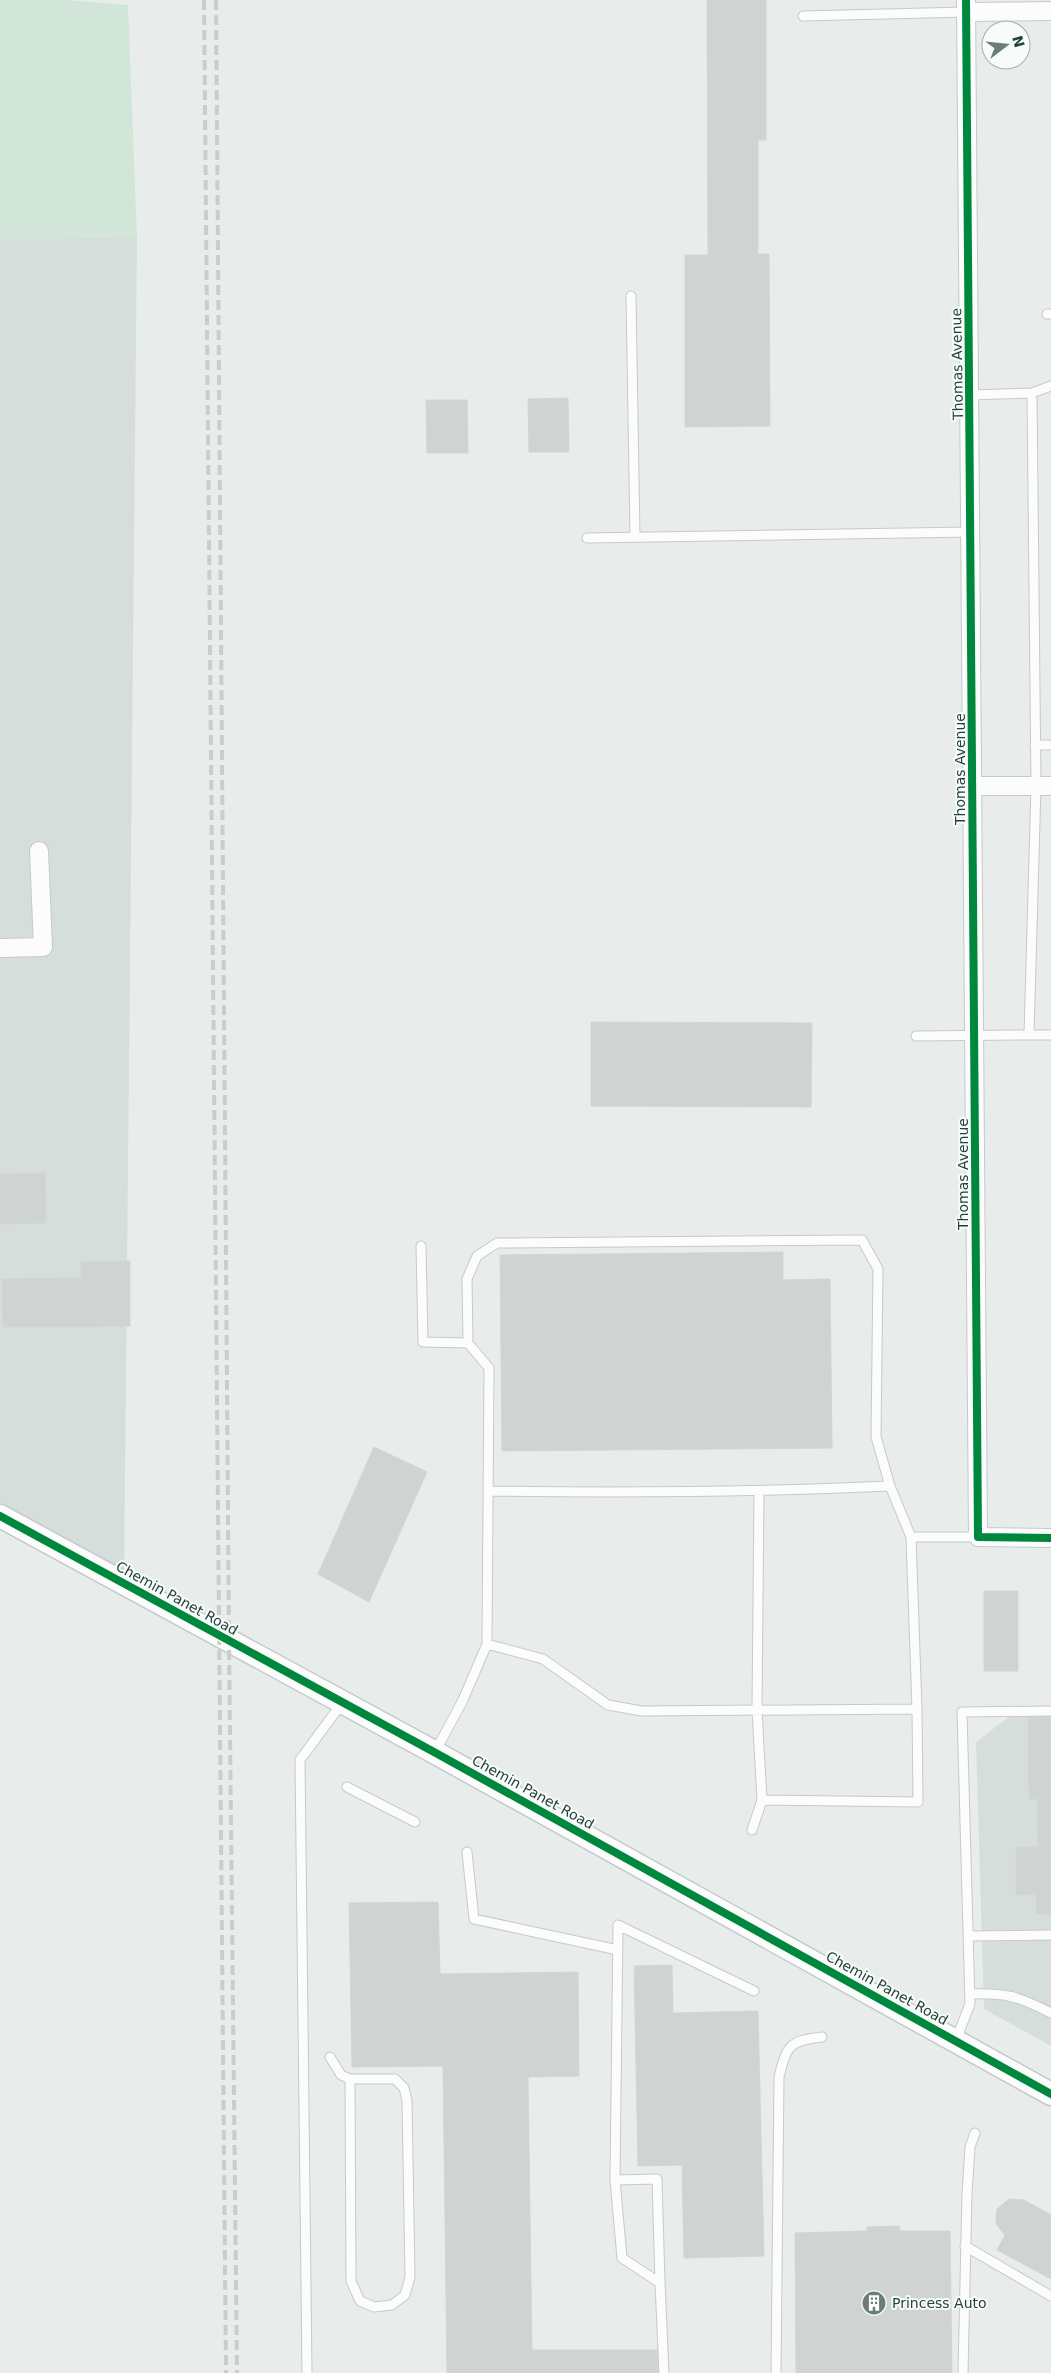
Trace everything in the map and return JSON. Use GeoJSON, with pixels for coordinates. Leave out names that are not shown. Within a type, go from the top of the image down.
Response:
{"type":"FeatureCollection","features":[{"type":"Feature","properties":{"kind":"street"},"geometry":{"type":"LineString","coordinates":[[966,6],[1051,11]]}},
{"type":"Feature","properties":{"kind":"street","name":"Thomas Avenue"},"geometry":{"type":"LineString","coordinates":[[966,6],[978,1537]]}},
{"type":"Feature","properties":{"kind":"street"},"geometry":{"type":"LineString","coordinates":[[973,786],[1043,786]]}},
{"type":"Feature","properties":{"kind":"street"},"geometry":{"type":"LineString","coordinates":[[0,948],[42,947],[39,851]]}},
{"type":"Feature","properties":{"kind":"street","name":"Chemin Panet Road"},"geometry":{"type":"LineString","coordinates":[[0,1516],[434,1752],[1051,2094]]}},
{"type":"Feature","properties":{"kind":"street"},"geometry":{"type":"LineString","coordinates":[[978,1537],[1051,1538]]}},
{"type":"Feature","properties":{"kind":"lane"},"geometry":{"type":"LineString","coordinates":[[803,16],[966,6]]}},
{"type":"Feature","properties":{"kind":"lane"},"geometry":{"type":"LineString","coordinates":[[631,296],[635,537]]}},
{"type":"Feature","properties":{"kind":"lane"},"geometry":{"type":"LineString","coordinates":[[970,395],[1032,394],[1051,386]]}},
{"type":"Feature","properties":{"kind":"lane"},"geometry":{"type":"LineString","coordinates":[[1029,1035],[1043,786],[1035,745],[1032,394]]}},
{"type":"Feature","properties":{"kind":"lane"},"geometry":{"type":"LineString","coordinates":[[587,538],[971,532]]}},
{"type":"Feature","properties":{"kind":"lane"},"geometry":{"type":"LineString","coordinates":[[1035,745],[1051,746]]}},
{"type":"Feature","properties":{"kind":"lane"},"geometry":{"type":"LineString","coordinates":[[916,1036],[974,1034],[1051,1035]]}},
{"type":"Feature","properties":{"kind":"lane"},"geometry":{"type":"LineString","coordinates":[[434,1752],[463,1700],[487,1644],[490,1491],[489,1368],[468,1342],[467,1279],[477,1256],[497,1242],[862,1240],[878,1269],[876,1437],[890,1486],[911,1537],[918,1802],[762,1800]]}},
{"type":"Feature","properties":{"kind":"lane"},"geometry":{"type":"LineString","coordinates":[[421,1246],[423,1342],[468,1342]]}},
{"type":"Feature","properties":{"kind":"lane"},"geometry":{"type":"LineString","coordinates":[[490,1491],[759,1491],[890,1486]]}},
{"type":"Feature","properties":{"kind":"lane"},"geometry":{"type":"LineString","coordinates":[[752,1830],[762,1800],[757,1710],[759,1491]]}},
{"type":"Feature","properties":{"kind":"lane"},"geometry":{"type":"LineString","coordinates":[[911,1537],[978,1537]]}},
{"type":"Feature","properties":{"kind":"lane"},"geometry":{"type":"LineString","coordinates":[[487,1644],[543,1659],[608,1706],[642,1711],[917,1709]]}},
{"type":"Feature","properties":{"kind":"lane"},"geometry":{"type":"LineString","coordinates":[[307,2373],[300,1760],[342,1703]]}},
{"type":"Feature","properties":{"kind":"lane"},"geometry":{"type":"LineString","coordinates":[[956,2041],[970,2004],[962,1712],[1051,1711]]}},
{"type":"Feature","properties":{"kind":"lane"},"geometry":{"type":"LineString","coordinates":[[347,1787],[415,1822]]}},
{"type":"Feature","properties":{"kind":"lane"},"geometry":{"type":"LineString","coordinates":[[467,1852],[474,1919],[618,1950]]}},
{"type":"Feature","properties":{"kind":"lane"},"geometry":{"type":"LineString","coordinates":[[660,2283],[622,2258],[615,2180],[618,1925],[754,1991]]}},
{"type":"Feature","properties":{"kind":"lane"},"geometry":{"type":"LineString","coordinates":[[968,1936],[1051,1936]]}},
{"type":"Feature","properties":{"kind":"lane"},"geometry":{"type":"LineString","coordinates":[[970,1994],[1002,1993],[1051,2013]]}},
{"type":"Feature","properties":{"kind":"lane"},"geometry":{"type":"LineString","coordinates":[[776,2373],[779,2077],[786,2052],[800,2040],[822,2036]]}},
{"type":"Feature","properties":{"kind":"lane"},"geometry":{"type":"LineString","coordinates":[[330,2057],[340,2075],[350,2079],[395,2079],[404,2088],[407,2100],[410,2277],[406,2295],[392,2305],[374,2307],[360,2301],[351,2281],[350,2079]]}},
{"type":"Feature","properties":{"kind":"lane"},"geometry":{"type":"LineString","coordinates":[[963,2373],[966,2192],[970,2148],[975,2133]]}},
{"type":"Feature","properties":{"kind":"lane"},"geometry":{"type":"LineString","coordinates":[[615,2180],[657,2179],[664,2373]]}},
{"type":"Feature","properties":{"kind":"lane"},"geometry":{"type":"LineString","coordinates":[[965,2246],[1051,2296]]}},
{"type":"Feature","properties":{"kind":"shaded area"},"geometry":{"type":"Polygon","coordinates":[[[137,237],[124,1583],[0,1516],[0,239],[137,237]]]}},
{"type":"Feature","properties":{"kind":"shaded area"},"geometry":{"type":"Polygon","coordinates":[[[1011,1715],[1051,1715],[1051,2046],[984,2009],[976,1742],[1011,1715]]]}},
{"type":"Feature","properties":{"kind":"green space"},"geometry":{"type":"Polygon","coordinates":[[[0,0],[67,0],[128,5],[137,237],[0,239],[0,0]]]}},
{"type":"Feature","properties":{"kind":"building"},"geometry":{"type":"Polygon","coordinates":[[[707,0],[766,0],[766,140],[758,140],[758,254],[769,254],[770,426],[685,427],[685,255],[708,255],[707,0]]]}},
{"type":"Feature","properties":{"kind":"building"},"geometry":{"type":"Polygon","coordinates":[[[568,398],[569,452],[529,452],[528,399],[568,398]]]}},
{"type":"Feature","properties":{"kind":"building"},"geometry":{"type":"Polygon","coordinates":[[[426,400],[467,400],[468,453],[427,453],[426,400]]]}},
{"type":"Feature","properties":{"kind":"building"},"geometry":{"type":"Polygon","coordinates":[[[591,1022],[812,1023],[811,1107],[591,1106],[591,1022]]]}},
{"type":"Feature","properties":{"kind":"building"},"geometry":{"type":"Polygon","coordinates":[[[45,1173],[46,1223],[0,1224],[0,1174],[45,1173]]]}},
{"type":"Feature","properties":{"kind":"building"},"geometry":{"type":"Polygon","coordinates":[[[783,1252],[783,1280],[830,1279],[832,1448],[502,1451],[500,1255],[783,1252]]]}},
{"type":"Feature","properties":{"kind":"building"},"geometry":{"type":"Polygon","coordinates":[[[81,1261],[130,1261],[130,1326],[3,1327],[2,1279],[81,1278],[81,1261]]]}},
{"type":"Feature","properties":{"kind":"building"},"geometry":{"type":"Polygon","coordinates":[[[374,1447],[427,1472],[369,1602],[318,1574],[374,1447]]]}},
{"type":"Feature","properties":{"kind":"building"},"geometry":{"type":"Polygon","coordinates":[[[984,1591],[1018,1591],[1018,1671],[984,1671],[984,1591]]]}},
{"type":"Feature","properties":{"kind":"building"},"geometry":{"type":"Polygon","coordinates":[[[1051,1717],[1051,1914],[1036,1914],[1036,1894],[1016,1895],[1016,1847],[1038,1847],[1037,1799],[1029,1799],[1028,1718],[1051,1717]]]}},
{"type":"Feature","properties":{"kind":"building"},"geometry":{"type":"Polygon","coordinates":[[[438,1902],[440,1974],[578,1972],[579,2076],[528,2077],[532,2350],[657,2350],[658,2373],[447,2373],[443,2066],[352,2067],[349,1903],[438,1902]]]}},
{"type":"Feature","properties":{"kind":"building"},"geometry":{"type":"Polygon","coordinates":[[[672,1965],[673,2013],[758,2011],[764,2256],[684,2258],[682,2165],[638,2166],[634,1966],[672,1965]]]}},
{"type":"Feature","properties":{"kind":"building"},"geometry":{"type":"Polygon","coordinates":[[[1009,2199],[1024,2200],[1051,2215],[1051,2279],[997,2250],[1005,2235],[996,2224],[997,2209],[1009,2199]]]}},
{"type":"Feature","properties":{"kind":"building","name":"Princess Auto"},"geometry":{"type":"Polygon","coordinates":[[[899,2226],[900,2231],[950,2231],[952,2373],[796,2373],[795,2233],[867,2231],[867,2227],[899,2226]]]}},
{"type":"Feature","properties":{"kind":"railway"},"geometry":{"type":"LineString","coordinates":[[204,0],[226,2373]]}},
{"type":"Feature","properties":{"kind":"railway"},"geometry":{"type":"LineString","coordinates":[[216,0],[229,1640],[237,2373]]}},
{"type":"Feature","properties":{"kind":"cycle path"},"geometry":{"type":"LineString","coordinates":[[966,0],[978,1537],[1051,1538]]}},
{"type":"Feature","properties":{"kind":"cycle path"},"geometry":{"type":"LineString","coordinates":[[0,1516],[434,1752],[1051,2094]]}},
{"type":"Feature","properties":{"kind":"place","name":"Princess Auto"},"geometry":{"type":"Point","coordinates":[874,2303]}}]}
